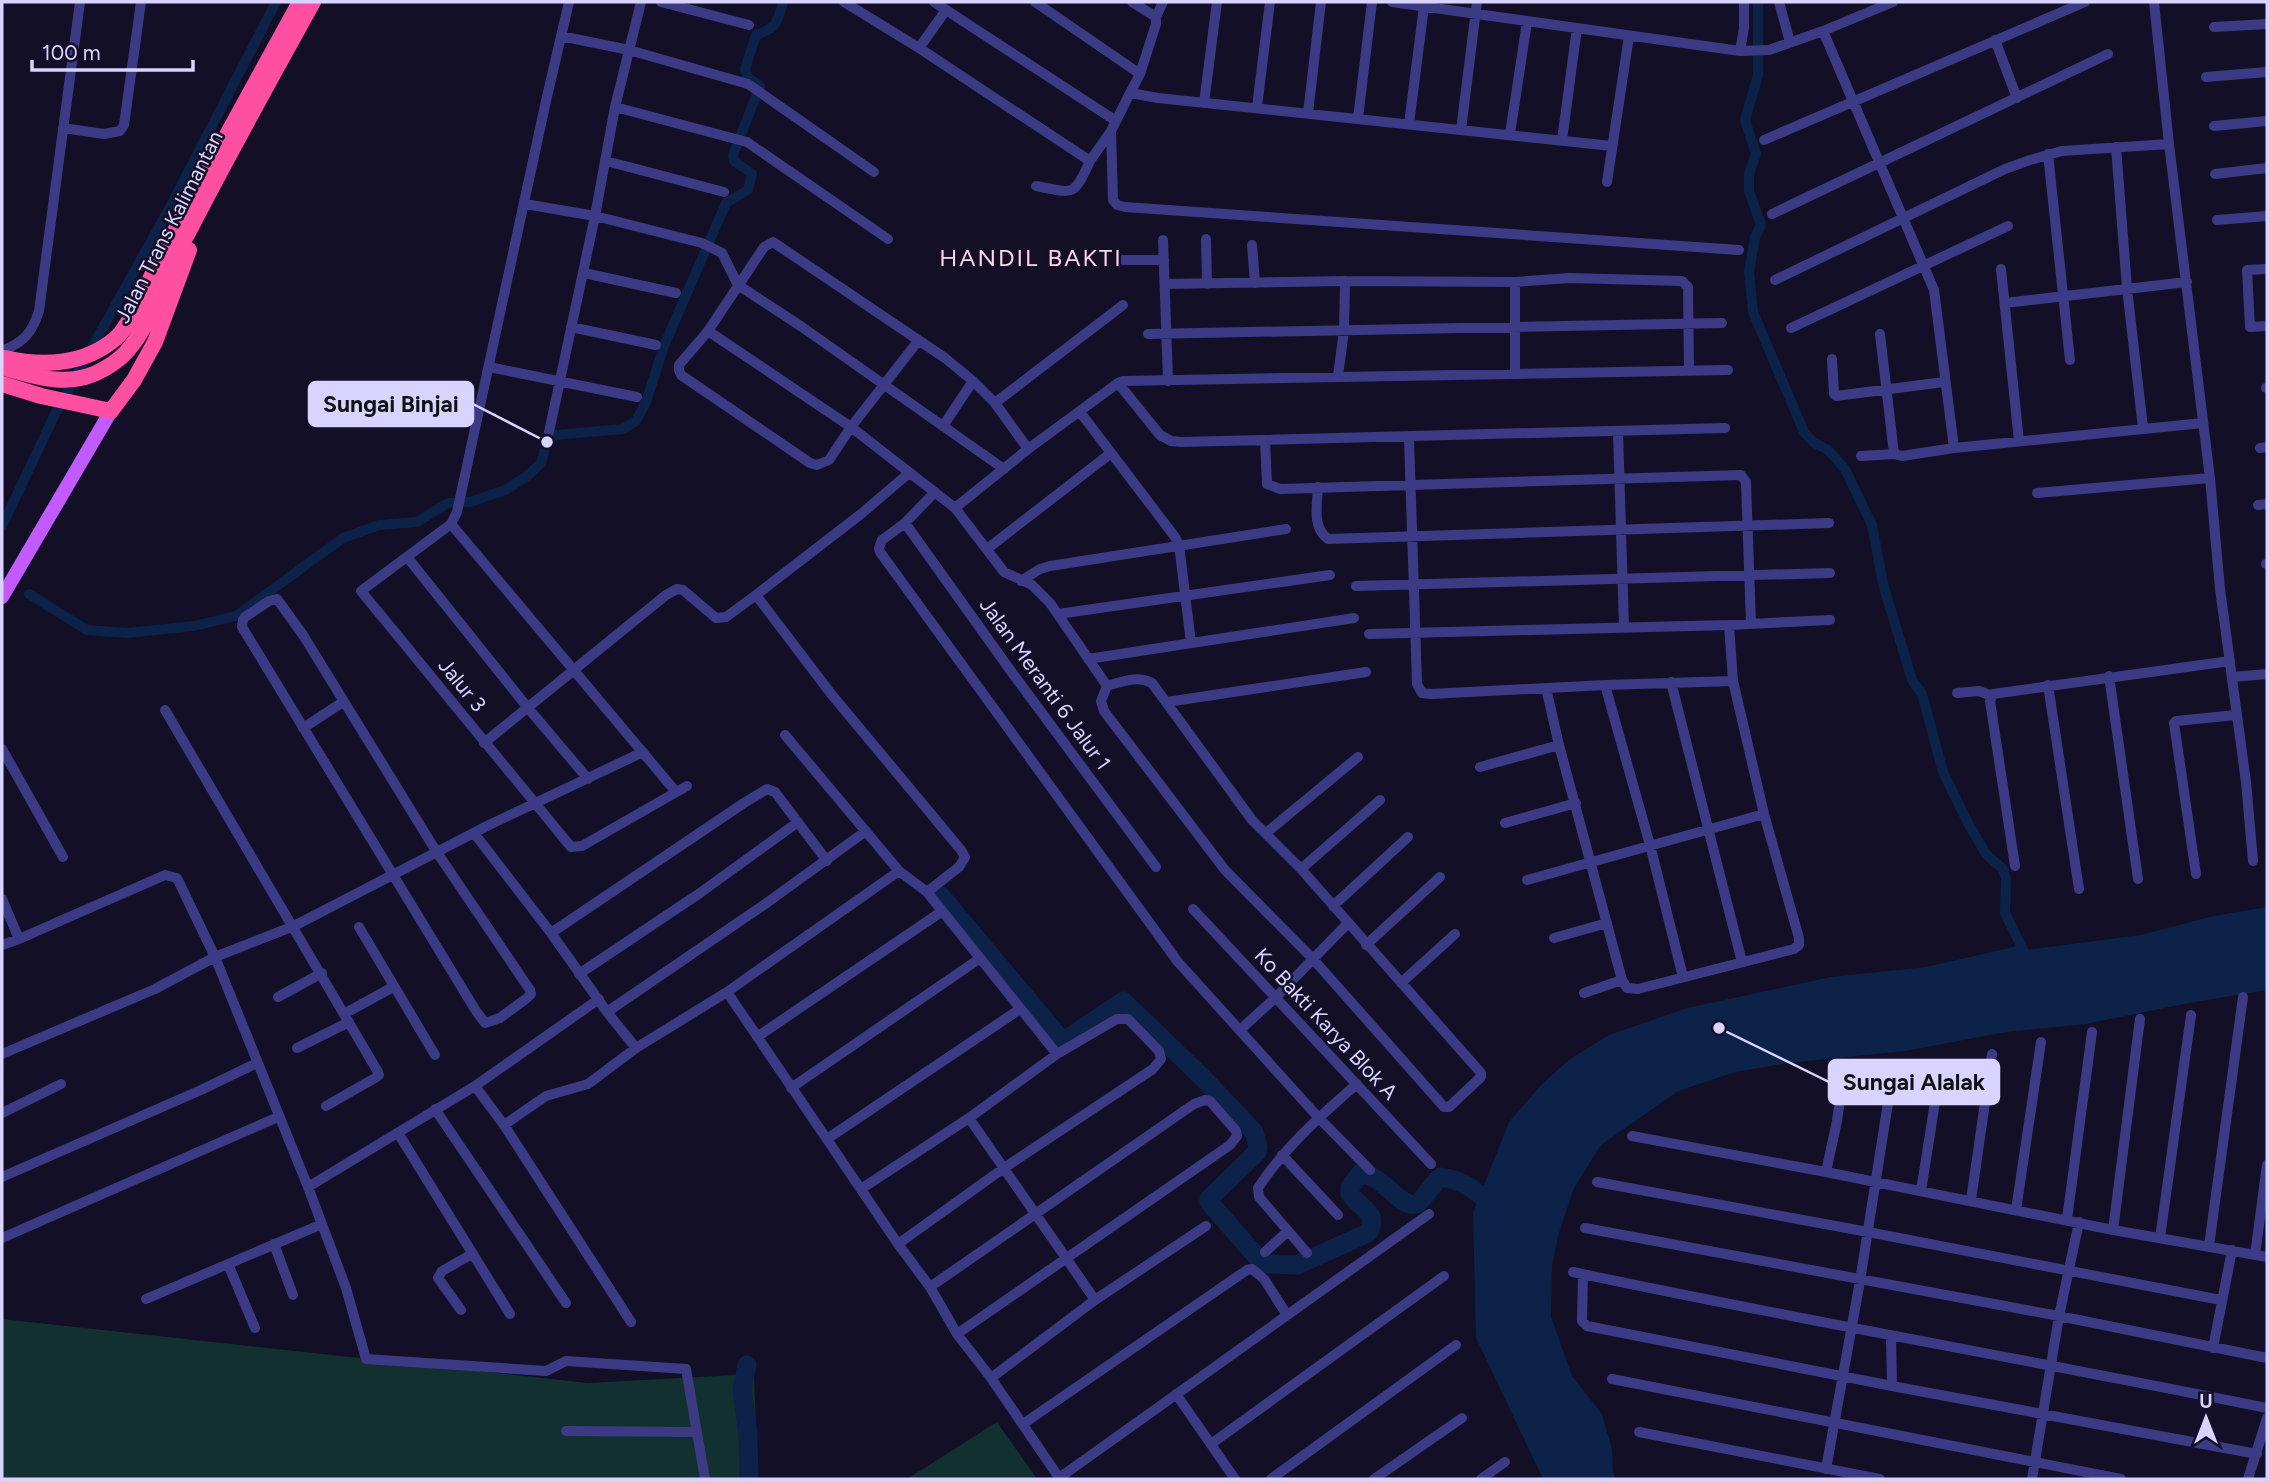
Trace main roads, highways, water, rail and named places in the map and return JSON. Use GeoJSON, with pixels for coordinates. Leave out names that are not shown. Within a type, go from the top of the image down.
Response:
{"type":"FeatureCollection","features":[{"type":"Feature","properties":{"kind":"highway","name":"Jalan Trans Kalimantan"},"geometry":{"type":"LineString","coordinates":[[2,367],[45,379],[83,378],[102,371],[131,347],[135,326],[161,257],[300,2]]}},
{"type":"Feature","properties":{"kind":"highway","name":"Jalan Trans Kalimantan"},"geometry":{"type":"LineString","coordinates":[[2,357],[46,363],[83,357],[135,326],[313,2]]}},
{"type":"Feature","properties":{"kind":"highway"},"geometry":{"type":"LineString","coordinates":[[2,384],[41,396],[111,411],[134,380],[155,342],[188,252],[190,230]]}},
{"type":"Feature","properties":{"kind":"main road"},"geometry":{"type":"LineString","coordinates":[[2,597],[111,411]]}},
{"type":"Feature","properties":{"kind":"water"},"geometry":{"type":"Polygon","coordinates":[[[2267,907],[2267,990],[2086,1024],[2006,1032],[1905,1051],[1788,1063],[1735,1072],[1678,1091],[1601,1145],[1574,1188],[1558,1236],[1552,1266],[1551,1317],[1572,1376],[1602,1414],[1612,1449],[1615,1479],[1543,1479],[1476,1338],[1473,1212],[1509,1122],[1541,1085],[1570,1059],[1609,1035],[1687,1008],[1831,977],[1926,967],[2022,945],[2019,951],[2141,935],[2213,916],[2267,907]]]}},
{"type":"Feature","properties":{"kind":"waterway"},"geometry":{"type":"LineString","coordinates":[[2,526],[57,410],[168,211],[276,2]]}},
{"type":"Feature","properties":{"kind":"waterway"},"geometry":{"type":"LineString","coordinates":[[29,594],[87,630],[127,633],[194,626],[236,616],[343,538],[379,525],[417,522],[448,503],[470,502],[505,490],[526,477],[541,463],[547,442],[555,435],[623,429],[636,421],[646,402],[664,346],[726,203],[748,190],[752,174],[734,161],[733,155],[760,86],[748,78],[745,69],[756,35],[776,23],[783,2]]}},
{"type":"Feature","properties":{"kind":"waterway"},"geometry":{"type":"LineString","coordinates":[[1758,2],[1758,75],[1745,120],[1756,154],[1749,174],[1749,191],[1761,225],[1755,237],[1749,272],[1753,312],[1804,432],[1813,442],[1828,450],[1845,469],[1872,525],[1883,584],[1912,680],[1922,694],[1943,772],[1986,854],[2002,868],[2006,878],[2005,913],[2029,962]]}},
{"type":"Feature","properties":{"kind":"waterway"},"geometry":{"type":"LineString","coordinates":[[941,896],[1059,1037],[1070,1037],[1123,1001],[1202,1077],[1254,1132],[1257,1152],[1209,1202],[1257,1257],[1267,1264],[1297,1265],[1368,1233],[1372,1221],[1370,1216],[1350,1194],[1350,1187],[1360,1174],[1376,1179],[1398,1198],[1412,1204],[1420,1202],[1440,1177],[1457,1181],[1472,1188],[1497,1211]]}},
{"type":"Feature","properties":{"kind":"waterway"},"geometry":{"type":"LineString","coordinates":[[747,1365],[742,1389],[748,1434],[749,1479]]}},
{"type":"Feature","properties":{"kind":"place","name":"Sungai Binjai"},"geometry":{"type":"Point","coordinates":[547,442]}},
{"type":"Feature","properties":{"kind":"place","name":"Sungai Alalak"},"geometry":{"type":"Point","coordinates":[1719,1028]}},
{"type":"Feature","properties":{"kind":"district","name":"HANDIL BAKTI"},"geometry":{"type":"Point","coordinates":[1031,258]}}]}
